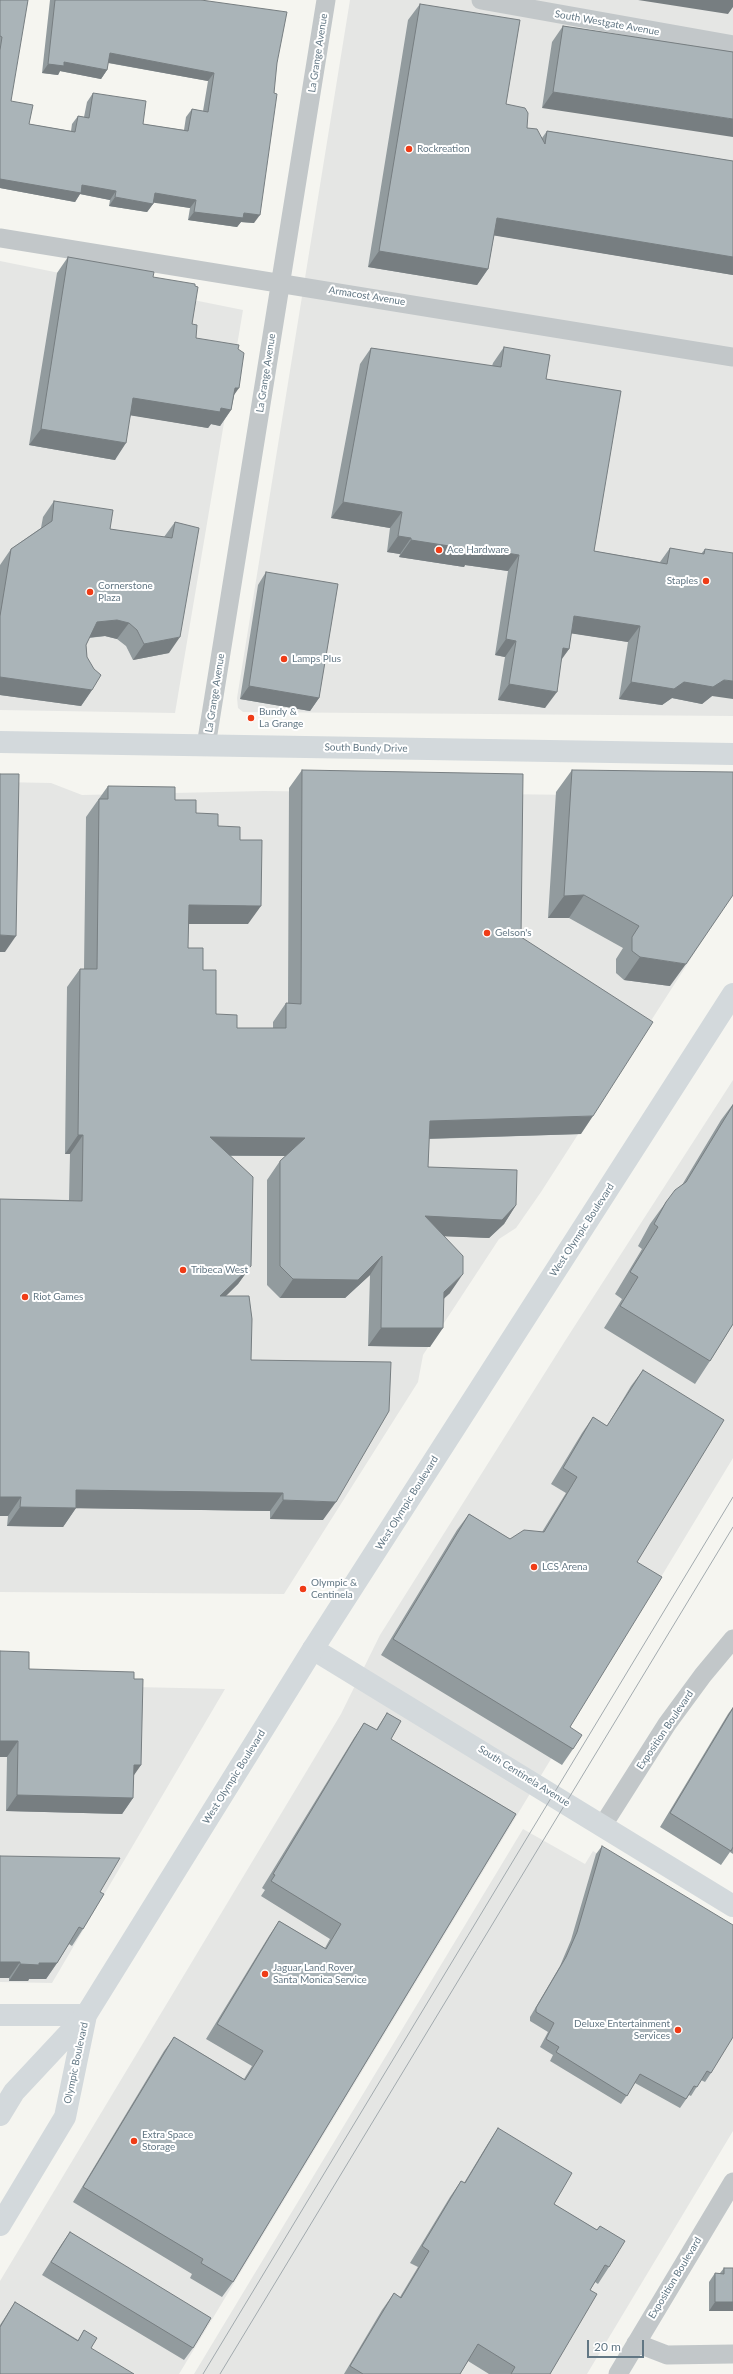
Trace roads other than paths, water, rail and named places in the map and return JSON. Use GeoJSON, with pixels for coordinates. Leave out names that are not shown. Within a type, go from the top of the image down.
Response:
{"type":"FeatureCollection","features":[{"type":"Feature","properties":{"kind":"main road","name":"South Bundy Drive"},"geometry":{"type":"LineString","coordinates":[[0,742],[733,754]]}},
{"type":"Feature","properties":{"kind":"main road","name":"West Olympic Boulevard"},"geometry":{"type":"LineString","coordinates":[[86,2015],[313,1649],[733,994]]}},
{"type":"Feature","properties":{"kind":"main road","name":"South Centinela Avenue"},"geometry":{"type":"LineString","coordinates":[[313,1649],[603,1825],[733,1906]]}},
{"type":"Feature","properties":{"kind":"main road"},"geometry":{"type":"LineString","coordinates":[[0,2015],[86,2015]]}},
{"type":"Feature","properties":{"kind":"main road","name":"Olympic Boulevard"},"geometry":{"type":"LineString","coordinates":[[0,2115],[14,2092],[86,2015]]}},
{"type":"Feature","properties":{"kind":"main road","name":"Olympic Boulevard"},"geometry":{"type":"LineString","coordinates":[[0,2225],[65,2117],[86,2015]]}},
{"type":"Feature","properties":{"kind":"street","name":"La Grange Avenue"},"geometry":{"type":"LineString","coordinates":[[206,746],[326,0]]}},
{"type":"Feature","properties":{"kind":"street","name":"South Westgate Avenue"},"geometry":{"type":"LineString","coordinates":[[481,0],[733,45]]}},
{"type":"Feature","properties":{"kind":"street","name":"Armacost Avenue"},"geometry":{"type":"LineString","coordinates":[[0,238],[281,282],[733,357]]}},
{"type":"Feature","properties":{"kind":"street","name":"Exposition Boulevard"},"geometry":{"type":"LineString","coordinates":[[603,1825],[667,1724],[703,1674],[733,1639]]}},
{"type":"Feature","properties":{"kind":"street","name":"Exposition Boulevard"},"geometry":{"type":"LineString","coordinates":[[618,2374],[733,2182]]}},
{"type":"Feature","properties":{"kind":"street"},"geometry":{"type":"LineString","coordinates":[[636,2343],[667,2355],[733,2354]]}},
{"type":"Feature","properties":{"kind":"tram line"},"geometry":{"type":"LineString","coordinates":[[203,2374],[733,1497]]}},
{"type":"Feature","properties":{"kind":"tram line"},"geometry":{"type":"LineString","coordinates":[[220,2374],[733,1527]]}},
{"type":"Feature","properties":{"kind":"place","name":"Rockreation"},"geometry":{"type":"Point","coordinates":[409,149]}},
{"type":"Feature","properties":{"kind":"place","name":"Ace Hardware"},"geometry":{"type":"Point","coordinates":[439,550]}},
{"type":"Feature","properties":{"kind":"place","name":"Staples"},"geometry":{"type":"Point","coordinates":[706,581]}},
{"type":"Feature","properties":{"kind":"place","name":"Cornerstone Plaza"},"geometry":{"type":"Point","coordinates":[90,592]}},
{"type":"Feature","properties":{"kind":"place","name":"Lamps Plus"},"geometry":{"type":"Point","coordinates":[284,659]}},
{"type":"Feature","properties":{"kind":"place","name":"Bundy & La Grange"},"geometry":{"type":"Point","coordinates":[251,718]}},
{"type":"Feature","properties":{"kind":"place","name":"Gelson's"},"geometry":{"type":"Point","coordinates":[487,933]}},
{"type":"Feature","properties":{"kind":"place","name":"Tribeca West"},"geometry":{"type":"Point","coordinates":[183,1270]}},
{"type":"Feature","properties":{"kind":"place","name":"Riot Games"},"geometry":{"type":"Point","coordinates":[25,1297]}},
{"type":"Feature","properties":{"kind":"place","name":"LCS Arena"},"geometry":{"type":"Point","coordinates":[534,1567]}},
{"type":"Feature","properties":{"kind":"place","name":"Olympic & Centinela"},"geometry":{"type":"Point","coordinates":[303,1589]}},
{"type":"Feature","properties":{"kind":"place","name":"Jaguar Land Rover Santa Monica Service"},"geometry":{"type":"Point","coordinates":[265,1974]}},
{"type":"Feature","properties":{"kind":"place","name":"Deluxe Entertainment Services"},"geometry":{"type":"Point","coordinates":[678,2030]}},
{"type":"Feature","properties":{"kind":"place","name":"Extra Space Storage"},"geometry":{"type":"Point","coordinates":[134,2141]}}]}
